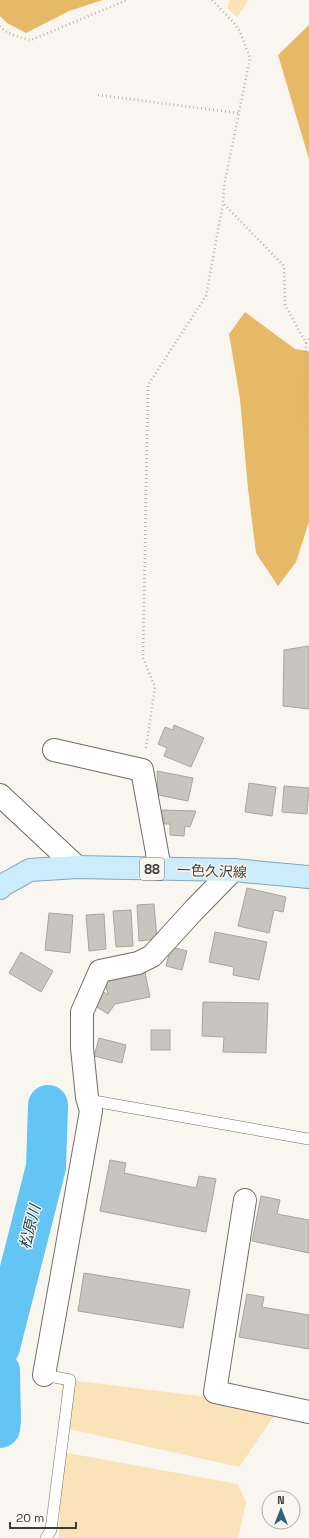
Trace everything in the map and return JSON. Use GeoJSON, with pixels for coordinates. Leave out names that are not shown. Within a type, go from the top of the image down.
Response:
{"type":"FeatureCollection","features":[{"type":"Feature","properties":{"kind":"main road","name":"一色久沢線"},"geometry":{"type":"LineString","coordinates":[[0,888],[30,870],[77,867],[233,870],[309,877]]}},
{"type":"Feature","properties":{"kind":"street"},"geometry":{"type":"LineString","coordinates":[[54,750],[142,770],[160,869]]}},
{"type":"Feature","properties":{"kind":"street"},"geometry":{"type":"LineString","coordinates":[[0,795],[77,867]]}},
{"type":"Feature","properties":{"kind":"street"},"geometry":{"type":"LineString","coordinates":[[44,1375],[91,1111],[88,1100],[82,1048],[82,1012],[100,971],[138,962],[152,956],[233,870]]}},
{"type":"Feature","properties":{"kind":"street"},"geometry":{"type":"LineString","coordinates":[[245,1200],[215,1392],[309,1412]]}},
{"type":"Feature","properties":{"kind":"lane"},"geometry":{"type":"LineString","coordinates":[[88,1100],[309,1139]]}},
{"type":"Feature","properties":{"kind":"lane"},"geometry":{"type":"LineString","coordinates":[[44,1375],[70,1380],[51,1530],[46,1538]]}},
{"type":"Feature","properties":{"kind":"path"},"geometry":{"type":"LineString","coordinates":[[0,26],[2,29],[19,38],[31,40],[127,0]]}},
{"type":"Feature","properties":{"kind":"path"},"geometry":{"type":"LineString","coordinates":[[142,770],[155,687],[143,658],[148,385],[206,296],[223,203],[224,186],[250,58],[240,32],[234,23],[212,0]]}},
{"type":"Feature","properties":{"kind":"path"},"geometry":{"type":"LineString","coordinates":[[98,95],[238,113]]}},
{"type":"Feature","properties":{"kind":"path"},"geometry":{"type":"LineString","coordinates":[[223,203],[284,266],[285,305],[306,343],[304,425],[309,438]]}},
{"type":"Feature","properties":{"kind":"path"},"geometry":{"type":"LineString","coordinates":[[306,343],[309,339]]}},
{"type":"Feature","properties":{"kind":"shaded area"},"geometry":{"type":"Polygon","coordinates":[[[0,0],[103,0],[69,11],[26,33],[7,23],[0,16],[0,0]]]}},
{"type":"Feature","properties":{"kind":"shaded area"},"geometry":{"type":"Polygon","coordinates":[[[230,0],[249,0],[237,17],[227,8],[230,0]]]}},
{"type":"Feature","properties":{"kind":"shaded area"},"geometry":{"type":"Polygon","coordinates":[[[309,25],[309,159],[278,55],[309,25]]]}},
{"type":"Feature","properties":{"kind":"shaded area"},"geometry":{"type":"Polygon","coordinates":[[[245,312],[295,349],[309,351],[309,522],[296,562],[278,586],[256,553],[248,489],[240,399],[229,334],[245,312]]]}},
{"type":"Feature","properties":{"kind":"shaded area"},"geometry":{"type":"Polygon","coordinates":[[[62,1379],[281,1406],[239,1467],[60,1427],[62,1379]]]}},
{"type":"Feature","properties":{"kind":"shaded area"},"geometry":{"type":"Polygon","coordinates":[[[62,1452],[238,1484],[246,1503],[238,1538],[59,1538],[62,1452]]]}},
{"type":"Feature","properties":{"kind":"building"},"geometry":{"type":"Polygon","coordinates":[[[309,646],[309,709],[283,706],[284,650],[309,646]]]}},
{"type":"Feature","properties":{"kind":"building"},"geometry":{"type":"Polygon","coordinates":[[[174,725],[204,738],[191,767],[164,756],[167,748],[158,744],[165,727],[173,730],[174,725]]]}},
{"type":"Feature","properties":{"kind":"building"},"geometry":{"type":"Polygon","coordinates":[[[157,771],[193,778],[188,801],[158,795],[157,771]]]}},
{"type":"Feature","properties":{"kind":"building"},"geometry":{"type":"Polygon","coordinates":[[[249,783],[276,787],[272,816],[245,812],[249,783]]]}},
{"type":"Feature","properties":{"kind":"building"},"geometry":{"type":"Polygon","coordinates":[[[284,786],[309,788],[307,814],[282,812],[284,786]]]}},
{"type":"Feature","properties":{"kind":"building"},"geometry":{"type":"Polygon","coordinates":[[[162,810],[196,811],[190,827],[185,826],[184,836],[170,835],[170,824],[164,824],[164,818],[161,818],[162,810]]]}},
{"type":"Feature","properties":{"kind":"building"},"geometry":{"type":"Polygon","coordinates":[[[247,888],[286,897],[283,912],[274,910],[269,933],[238,926],[247,888]]]}},
{"type":"Feature","properties":{"kind":"building"},"geometry":{"type":"Polygon","coordinates":[[[154,904],[157,939],[139,941],[137,905],[154,904]]]}},
{"type":"Feature","properties":{"kind":"building"},"geometry":{"type":"Polygon","coordinates":[[[131,910],[133,946],[116,947],[113,911],[131,910]]]}},
{"type":"Feature","properties":{"kind":"building"},"geometry":{"type":"Polygon","coordinates":[[[49,913],[73,915],[70,953],[45,950],[49,913]]]}},
{"type":"Feature","properties":{"kind":"building"},"geometry":{"type":"Polygon","coordinates":[[[104,914],[106,949],[89,951],[86,915],[104,914]]]}},
{"type":"Feature","properties":{"kind":"building"},"geometry":{"type":"Polygon","coordinates":[[[215,932],[267,942],[259,980],[233,975],[234,967],[209,962],[215,932]]]}},
{"type":"Feature","properties":{"kind":"building"},"geometry":{"type":"Polygon","coordinates":[[[171,947],[187,951],[182,970],[166,966],[171,947]]]}},
{"type":"Feature","properties":{"kind":"building"},"geometry":{"type":"Polygon","coordinates":[[[21,952],[53,971],[41,992],[9,973],[21,952]]]}},
{"type":"Feature","properties":{"kind":"building"},"geometry":{"type":"Polygon","coordinates":[[[145,972],[150,997],[115,1004],[108,1014],[92,1004],[101,990],[108,995],[105,980],[145,972]]]}},
{"type":"Feature","properties":{"kind":"building"},"geometry":{"type":"Polygon","coordinates":[[[203,1002],[268,1003],[266,1053],[223,1052],[224,1037],[202,1036],[203,1002]]]}},
{"type":"Feature","properties":{"kind":"building"},"geometry":{"type":"Polygon","coordinates":[[[151,1030],[170,1030],[170,1050],[151,1050],[151,1030]]]}},
{"type":"Feature","properties":{"kind":"building"},"geometry":{"type":"Polygon","coordinates":[[[99,1038],[126,1045],[122,1063],[94,1056],[99,1038]]]}},
{"type":"Feature","properties":{"kind":"building"},"geometry":{"type":"Polygon","coordinates":[[[110,1160],[126,1163],[124,1173],[196,1188],[199,1176],[216,1179],[206,1232],[100,1211],[110,1160]]]}},
{"type":"Feature","properties":{"kind":"building"},"geometry":{"type":"Polygon","coordinates":[[[261,1196],[280,1200],[277,1214],[309,1220],[309,1253],[252,1241],[261,1196]]]}},
{"type":"Feature","properties":{"kind":"building"},"geometry":{"type":"Polygon","coordinates":[[[84,1273],[190,1290],[183,1328],[78,1311],[84,1273]]]}},
{"type":"Feature","properties":{"kind":"building"},"geometry":{"type":"Polygon","coordinates":[[[247,1294],[264,1297],[262,1307],[309,1315],[309,1349],[239,1337],[247,1294]]]}},
{"type":"Feature","properties":{"kind":"waterway","name":"松原川"},"geometry":{"type":"LineString","coordinates":[[0,1347],[46,1167],[48,1105]]}},
{"type":"Feature","properties":{"kind":"waterway","name":"松原川"},"geometry":{"type":"LineString","coordinates":[[0,1371],[0,1428]]}}]}
